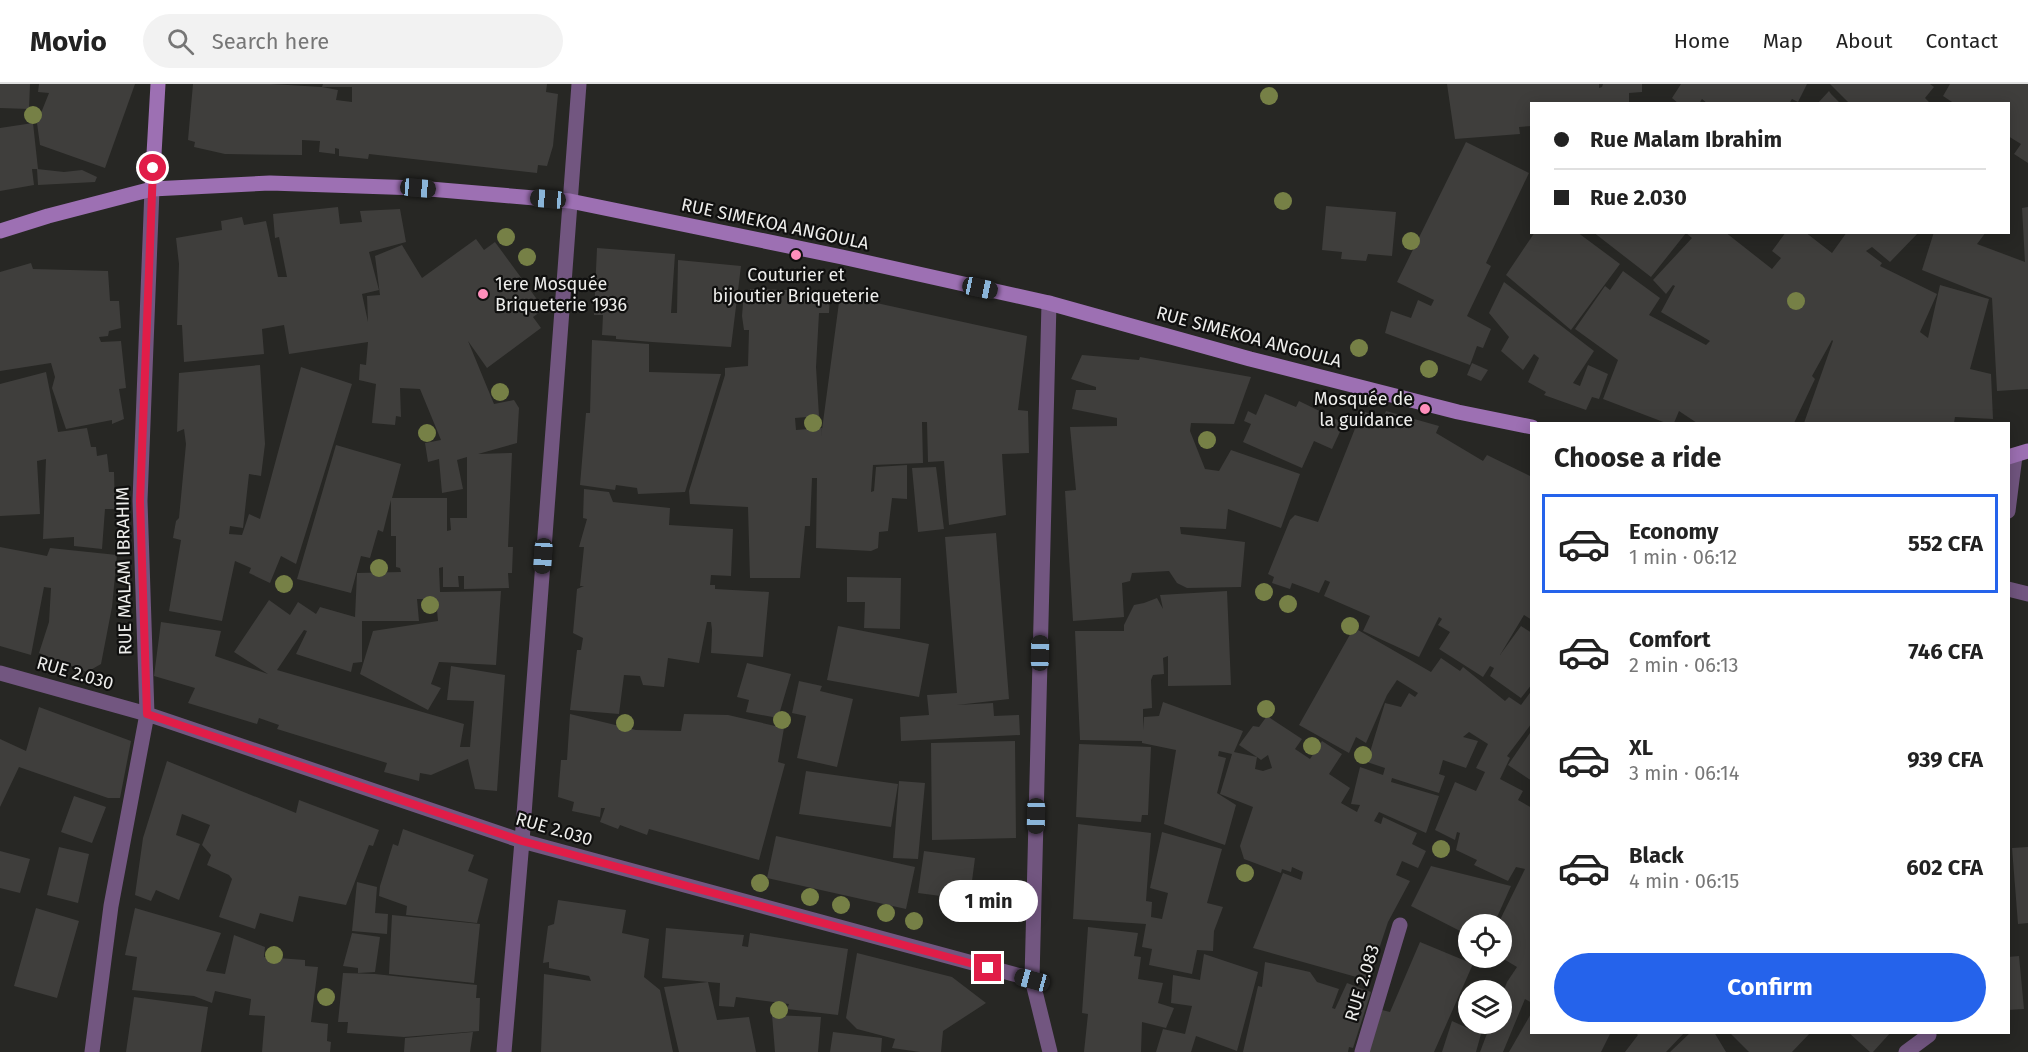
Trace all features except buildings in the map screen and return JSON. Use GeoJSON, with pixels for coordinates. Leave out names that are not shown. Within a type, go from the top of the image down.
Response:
{"type":"FeatureCollection","features":[{"type":"Feature","properties":{"kind":"street","name":"RUE MALAM IBRAHIM"},"geometry":{"type":"LineString","coordinates":[[92,1052],[111,906],[147,714],[140,501],[158,84]]}},
{"type":"Feature","properties":{"kind":"street"},"geometry":{"type":"LineString","coordinates":[[504,1052],[579,84]]}},
{"type":"Feature","properties":{"kind":"street","name":"RUE SIMEKOA ANGOULA"},"geometry":{"type":"LineString","coordinates":[[0,231],[152,189],[270,183],[418,188],[570,201],[842,257],[1049,303],[1273,365],[1458,412],[1530,427]]}},
{"type":"Feature","properties":{"kind":"street"},"geometry":{"type":"LineString","coordinates":[[1049,303],[1032,980],[1050,1052]]}},
{"type":"Feature","properties":{"kind":"street"},"geometry":{"type":"LineString","coordinates":[[2010,499],[2017,455]]}},
{"type":"Feature","properties":{"kind":"street"},"geometry":{"type":"LineString","coordinates":[[2010,590],[2028,594]]}},
{"type":"Feature","properties":{"kind":"street","name":"RUE 2.030"},"geometry":{"type":"LineString","coordinates":[[0,673],[147,714],[522,841],[1032,980]]}},
{"type":"Feature","properties":{"kind":"street","name":"RUE 2.083"},"geometry":{"type":"LineString","coordinates":[[1362,1052],[1400,925]]}},
{"type":"Feature","properties":{"kind":"street"},"geometry":{"type":"LineString","coordinates":[[1906,1052],[1928,1034]]}},
{"type":"Feature","properties":{"kind":"street"},"geometry":{"type":"LineString","coordinates":[[1929,1034],[1929,1052]]}},
{"type":"Feature","properties":{"kind":"place","name":"Couturier et bijoutier Briqueterie"},"geometry":{"type":"Point","coordinates":[796,255]}},
{"type":"Feature","properties":{"kind":"place","name":"1ere Mosquée Briqueterie 1936"},"geometry":{"type":"Point","coordinates":[483,294]}},
{"type":"Feature","properties":{"kind":"place","name":"Mosquée de la guidance"},"geometry":{"type":"Point","coordinates":[1425,409]}},
{"type":"Feature","properties":{"kind":"route"},"geometry":{"type":"LineString","coordinates":[[153,168],[140,501],[147,714],[522,841],[988,968]]}}]}
